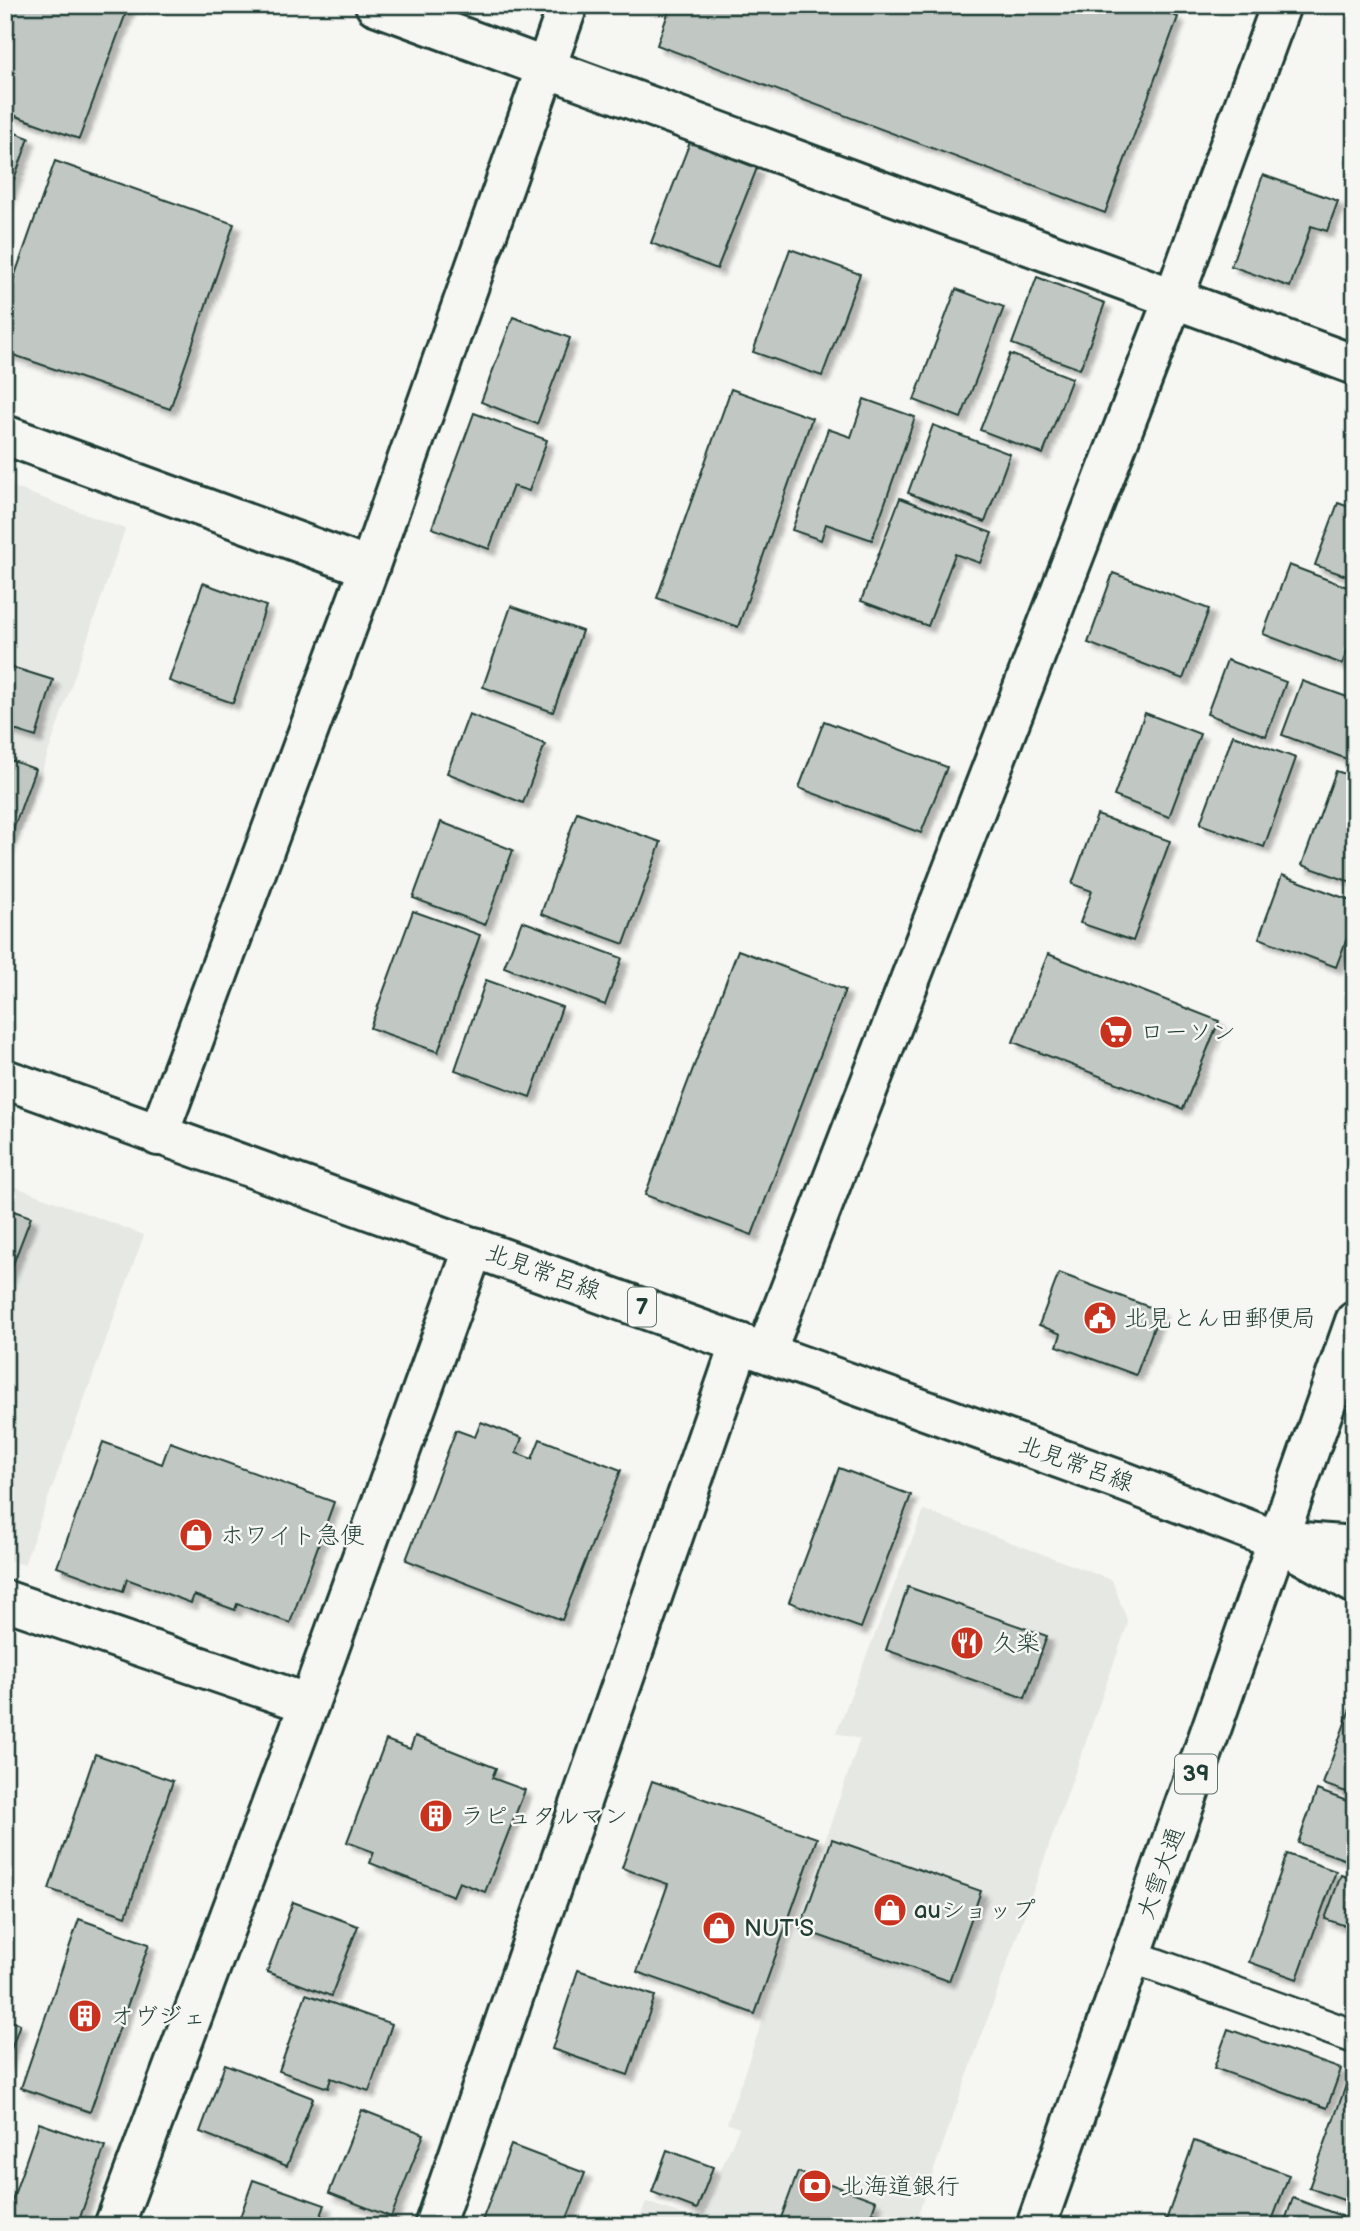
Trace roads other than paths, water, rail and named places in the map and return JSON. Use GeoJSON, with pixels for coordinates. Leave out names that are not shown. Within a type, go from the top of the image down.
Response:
{"type":"FeatureCollection","features":[{"type":"Feature","properties":{"kind":"main road"},"geometry":{"type":"LineString","coordinates":[[375,5],[1355,365]]}},
{"type":"Feature","properties":{"kind":"main road"},"geometry":{"type":"LineString","coordinates":[[158,1136],[369,568],[568,5]]}},
{"type":"Feature","properties":{"kind":"main road"},"geometry":{"type":"LineString","coordinates":[[434,2226],[753,1347],[1173,300],[1281,5]]}},
{"type":"Feature","properties":{"kind":"main road"},"geometry":{"type":"LineString","coordinates":[[5,435],[369,568]]}},
{"type":"Feature","properties":{"kind":"main road","name":"北見常呂線"},"geometry":{"type":"LineString","coordinates":[[5,1079],[753,1347],[1125,1482],[1276,1540]]}},
{"type":"Feature","properties":{"kind":"main road"},"geometry":{"type":"LineString","coordinates":[[114,2226],[309,1704],[474,1247]]}},
{"type":"Feature","properties":{"kind":"main road","name":"大雪大通"},"geometry":{"type":"LineString","coordinates":[[1036,2226],[1355,1321]]}},
{"type":"Feature","properties":{"kind":"main road"},"geometry":{"type":"LineString","coordinates":[[1276,1540],[1355,1546]]}},
{"type":"Feature","properties":{"kind":"main road"},"geometry":{"type":"LineString","coordinates":[[1276,1540],[1355,1584]]}},
{"type":"Feature","properties":{"kind":"main road"},"geometry":{"type":"LineString","coordinates":[[5,1600],[309,1704]]}},
{"type":"Feature","properties":{"kind":"lane"},"geometry":{"type":"LineString","coordinates":[[1132,1956],[1355,2037]]}},
{"type":"Feature","properties":{"kind":"place","name":"ローソン"},"geometry":{"type":"Point","coordinates":[1116,1032]}},
{"type":"Feature","properties":{"kind":"place","name":"北見とん田郵便局"},"geometry":{"type":"Point","coordinates":[1100,1318]}},
{"type":"Feature","properties":{"kind":"place","name":"ホワイト急便"},"geometry":{"type":"Point","coordinates":[196,1535]}},
{"type":"Feature","properties":{"kind":"place","name":"久楽"},"geometry":{"type":"Point","coordinates":[967,1643]}},
{"type":"Feature","properties":{"kind":"place","name":"ラピュタルマン"},"geometry":{"type":"Point","coordinates":[436,1816]}},
{"type":"Feature","properties":{"kind":"place","name":"auショップ"},"geometry":{"type":"Point","coordinates":[890,1910]}},
{"type":"Feature","properties":{"kind":"place","name":"NUT'S"},"geometry":{"type":"Point","coordinates":[719,1928]}},
{"type":"Feature","properties":{"kind":"place","name":"オヴジェ"},"geometry":{"type":"Point","coordinates":[85,2016]}},
{"type":"Feature","properties":{"kind":"place","name":"北海道銀行"},"geometry":{"type":"Point","coordinates":[815,2186]}}]}
